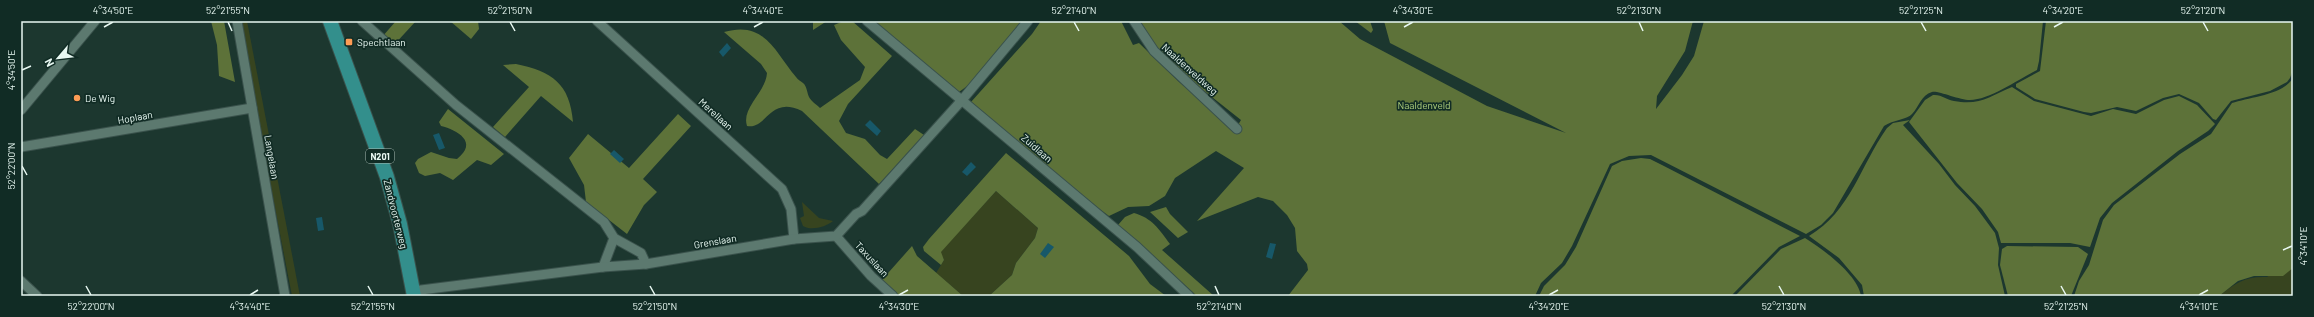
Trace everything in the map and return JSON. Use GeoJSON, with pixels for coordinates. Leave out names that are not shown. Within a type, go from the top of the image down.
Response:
{"type":"FeatureCollection","features":[{"type":"Feature","properties":{"kind":"main road","name":"Zandvoorterweg"},"geometry":{"type":"LineString","coordinates":[[330,21],[387,177],[400,224],[414,293]]}},
{"type":"Feature","properties":{"kind":"street"},"geometry":{"type":"LineString","coordinates":[[21,110],[95,21]]}},
{"type":"Feature","properties":{"kind":"street","name":"Langelaan"},"geometry":{"type":"LineString","coordinates":[[237,21],[283,296]]}},
{"type":"Feature","properties":{"kind":"street"},"geometry":{"type":"LineString","coordinates":[[362,21],[456,105],[604,222],[614,238],[641,253],[646,264]]}},
{"type":"Feature","properties":{"kind":"street","name":"Merellaan"},"geometry":{"type":"LineString","coordinates":[[597,21],[782,189],[791,208],[794,238]]}},
{"type":"Feature","properties":{"kind":"street","name":"Zuidlaan"},"geometry":{"type":"LineString","coordinates":[[867,21],[1137,247],[1189,296]]}},
{"type":"Feature","properties":{"kind":"street"},"geometry":{"type":"LineString","coordinates":[[836,236],[856,214],[862,212],[962,100],[1028,21]]}},
{"type":"Feature","properties":{"kind":"street","name":"Naaldenveldweg"},"geometry":{"type":"LineString","coordinates":[[1134,21],[1154,51],[1237,129]]}},
{"type":"Feature","properties":{"kind":"street","name":"Hoplaan"},"geometry":{"type":"LineString","coordinates":[[21,147],[252,108]]}},
{"type":"Feature","properties":{"kind":"street","name":"Grenslaan"},"geometry":{"type":"LineString","coordinates":[[414,293],[603,267],[646,264],[794,238],[836,236]]}},
{"type":"Feature","properties":{"kind":"street","name":"Taxuslaan"},"geometry":{"type":"LineString","coordinates":[[836,236],[871,276],[893,296]]}},
{"type":"Feature","properties":{"kind":"street"},"geometry":{"type":"LineString","coordinates":[[603,267],[614,238]]}},
{"type":"Feature","properties":{"kind":"street"},"geometry":{"type":"LineString","coordinates":[[21,281],[37,296]]}},
{"type":"Feature","properties":{"kind":"green space"},"geometry":{"type":"Polygon","coordinates":[[[211,21],[224,21],[235,82],[219,76],[217,45],[211,21]]]}},
{"type":"Feature","properties":{"kind":"green space"},"geometry":{"type":"Polygon","coordinates":[[[239,21],[247,21],[300,296],[292,296],[239,21]]]}},
{"type":"Feature","properties":{"kind":"green space"},"geometry":{"type":"Polygon","coordinates":[[[396,21],[416,21],[393,46],[382,37],[396,21]]]}},
{"type":"Feature","properties":{"kind":"green space"},"geometry":{"type":"Polygon","coordinates":[[[450,21],[478,21],[479,29],[471,39],[450,21]]]}},
{"type":"Feature","properties":{"kind":"green space"},"geometry":{"type":"Polygon","coordinates":[[[813,21],[827,21],[813,30],[813,21]]]}},
{"type":"Feature","properties":{"kind":"green space"},"geometry":{"type":"Polygon","coordinates":[[[844,21],[852,21],[892,56],[848,104],[839,121],[846,133],[865,139],[880,155],[887,159],[915,129],[924,135],[879,184],[802,111],[791,107],[782,107],[775,110],[754,126],[747,126],[747,113],[763,87],[767,73],[761,64],[724,32],[738,29],[750,30],[759,34],[768,41],[797,78],[804,84],[810,98],[820,108],[860,80],[865,67],[841,40],[834,25],[844,21]]]}},
{"type":"Feature","properties":{"kind":"green space"},"geometry":{"type":"Polygon","coordinates":[[[873,21],[1023,21],[970,84],[959,92],[873,21]]]}},
{"type":"Feature","properties":{"kind":"green space","name":"Naaldenveld"},"geometry":{"type":"Polygon","coordinates":[[[1041,21],[1121,21],[1133,45],[1139,43],[1178,81],[1235,130],[1241,120],[1174,67],[1154,44],[1140,21],[1339,21],[1360,39],[1487,106],[1566,133],[1390,43],[1384,21],[1693,21],[1685,51],[1657,96],[1656,109],[1682,75],[1694,56],[1704,21],[2043,21],[2037,70],[1995,93],[1978,99],[1965,100],[1938,92],[1932,92],[1925,96],[1910,116],[1884,126],[1833,213],[1821,225],[1806,234],[1651,155],[1629,156],[1610,164],[1572,246],[1562,263],[1541,283],[1535,296],[1288,296],[1308,270],[1307,264],[1297,251],[1295,228],[1287,215],[1273,201],[1258,197],[1197,221],[1244,168],[1216,151],[1175,178],[1165,196],[1149,206],[1128,207],[1109,216],[1080,195],[971,102],[1032,34],[1041,21]]]}},
{"type":"Feature","properties":{"kind":"green space"},"geometry":{"type":"Polygon","coordinates":[[[1355,21],[1370,21],[1373,30],[1371,33],[1355,21]]]}},
{"type":"Feature","properties":{"kind":"green space"},"geometry":{"type":"Polygon","coordinates":[[[2046,21],[2293,21],[2293,70],[2287,82],[2270,91],[2231,101],[2216,120],[2213,119],[2199,103],[2179,94],[2163,98],[2136,111],[2117,107],[2091,113],[2084,112],[2035,99],[2016,87],[2016,84],[2040,71],[2046,21]]]}},
{"type":"Feature","properties":{"kind":"green space"},"geometry":{"type":"Polygon","coordinates":[[[516,64],[540,71],[557,81],[568,98],[573,122],[541,96],[505,137],[493,127],[529,87],[503,65],[516,64]]]}},
{"type":"Feature","properties":{"kind":"green space"},"geometry":{"type":"Polygon","coordinates":[[[2293,78],[2293,268],[2283,276],[2254,276],[2238,281],[2219,296],[2074,296],[2079,281],[2089,265],[2103,220],[2114,205],[2180,154],[2211,134],[2232,103],[2274,92],[2288,84],[2293,78]]]}},
{"type":"Feature","properties":{"kind":"green space"},"geometry":{"type":"Polygon","coordinates":[[[2012,87],[2034,101],[2091,116],[2113,109],[2136,114],[2164,100],[2179,96],[2197,105],[2215,124],[2208,131],[2178,151],[2112,203],[2100,218],[2090,247],[2070,243],[2001,243],[1998,232],[1982,209],[1957,183],[1909,122],[1925,100],[1933,95],[1939,95],[1954,101],[1971,102],[1984,99],[2012,87]]]}},
{"type":"Feature","properties":{"kind":"green space"},"geometry":{"type":"Polygon","coordinates":[[[448,109],[504,154],[491,165],[477,160],[453,180],[440,173],[425,176],[419,173],[415,163],[418,159],[431,152],[457,159],[466,147],[466,142],[459,134],[453,130],[441,126],[439,122],[448,109]]]}},
{"type":"Feature","properties":{"kind":"green space"},"geometry":{"type":"Polygon","coordinates":[[[678,114],[691,126],[643,179],[657,192],[644,205],[627,234],[586,202],[584,185],[569,158],[588,134],[629,168],[678,114]]]}},
{"type":"Feature","properties":{"kind":"green space"},"geometry":{"type":"Polygon","coordinates":[[[1910,120],[1903,125],[1975,206],[1995,233],[1999,248],[1998,265],[2005,296],[1864,296],[1862,285],[1839,258],[1809,236],[1823,226],[1845,201],[1887,128],[1893,123],[1910,120]]]}},
{"type":"Feature","properties":{"kind":"green space"},"geometry":{"type":"Polygon","coordinates":[[[1006,153],[1129,256],[1150,284],[1166,296],[989,296],[1012,275],[1016,263],[1035,238],[1038,228],[996,191],[941,252],[944,260],[941,265],[924,251],[923,247],[929,239],[1006,153]]]}},
{"type":"Feature","properties":{"kind":"green space"},"geometry":{"type":"Polygon","coordinates":[[[1641,158],[1650,159],[1800,236],[1779,247],[1731,296],[1539,296],[1544,286],[1565,265],[1576,247],[1612,166],[1622,161],[1641,158]]]}},
{"type":"Feature","properties":{"kind":"green space"},"geometry":{"type":"Polygon","coordinates":[[[996,191],[1038,228],[1035,238],[1016,263],[1012,275],[989,296],[963,296],[936,273],[944,260],[940,252],[996,191]]]}},
{"type":"Feature","properties":{"kind":"green space"},"geometry":{"type":"Polygon","coordinates":[[[802,202],[819,218],[833,221],[818,228],[803,226],[800,218],[804,216],[802,202]]]}},
{"type":"Feature","properties":{"kind":"green space"},"geometry":{"type":"Polygon","coordinates":[[[1166,207],[1170,214],[1188,232],[1178,238],[1150,212],[1166,207]]]}},
{"type":"Feature","properties":{"kind":"green space"},"geometry":{"type":"Polygon","coordinates":[[[1134,213],[1146,218],[1155,225],[1170,244],[1162,250],[1214,296],[1197,296],[1118,225],[1125,217],[1134,213]]]}},
{"type":"Feature","properties":{"kind":"green space"},"geometry":{"type":"Polygon","coordinates":[[[1805,238],[1839,263],[1847,271],[1853,279],[1861,296],[1735,296],[1781,249],[1805,238]]]}},
{"type":"Feature","properties":{"kind":"green space"},"geometry":{"type":"Polygon","coordinates":[[[912,246],[917,256],[963,296],[898,296],[881,281],[912,246]]]}},
{"type":"Feature","properties":{"kind":"green space"},"geometry":{"type":"Polygon","coordinates":[[[2007,246],[2078,247],[2088,254],[2071,296],[2008,296],[2000,265],[2002,249],[2007,246]]]}},
{"type":"Feature","properties":{"kind":"green space"},"geometry":{"type":"Polygon","coordinates":[[[2293,256],[2293,296],[2219,296],[2230,287],[2241,281],[2267,277],[2293,256]]]}},
{"type":"Feature","properties":{"kind":"water"},"geometry":{"type":"Polygon","coordinates":[[[727,43],[731,48],[723,57],[719,52],[727,43]]]}},
{"type":"Feature","properties":{"kind":"water"},"geometry":{"type":"Polygon","coordinates":[[[870,120],[881,131],[877,136],[865,125],[870,120]]]}},
{"type":"Feature","properties":{"kind":"water"},"geometry":{"type":"Polygon","coordinates":[[[439,133],[445,148],[439,150],[433,135],[439,133]]]}},
{"type":"Feature","properties":{"kind":"water"},"geometry":{"type":"Polygon","coordinates":[[[614,150],[624,159],[620,163],[610,154],[614,150]]]}},
{"type":"Feature","properties":{"kind":"water"},"geometry":{"type":"Polygon","coordinates":[[[971,162],[976,167],[967,176],[962,172],[971,162]]]}},
{"type":"Feature","properties":{"kind":"water"},"geometry":{"type":"Polygon","coordinates":[[[322,217],[324,230],[318,231],[316,218],[322,217]]]}},
{"type":"Feature","properties":{"kind":"water"},"geometry":{"type":"Polygon","coordinates":[[[1048,243],[1054,247],[1045,258],[1040,254],[1048,243]]]}},
{"type":"Feature","properties":{"kind":"water"},"geometry":{"type":"Polygon","coordinates":[[[1270,243],[1276,244],[1272,259],[1266,257],[1270,243]]]}},
{"type":"Feature","properties":{"kind":"place","name":"Spechtlaan"},"geometry":{"type":"Point","coordinates":[349,42]}},
{"type":"Feature","properties":{"kind":"place","name":"De Wig"},"geometry":{"type":"Point","coordinates":[77,98]}}]}
